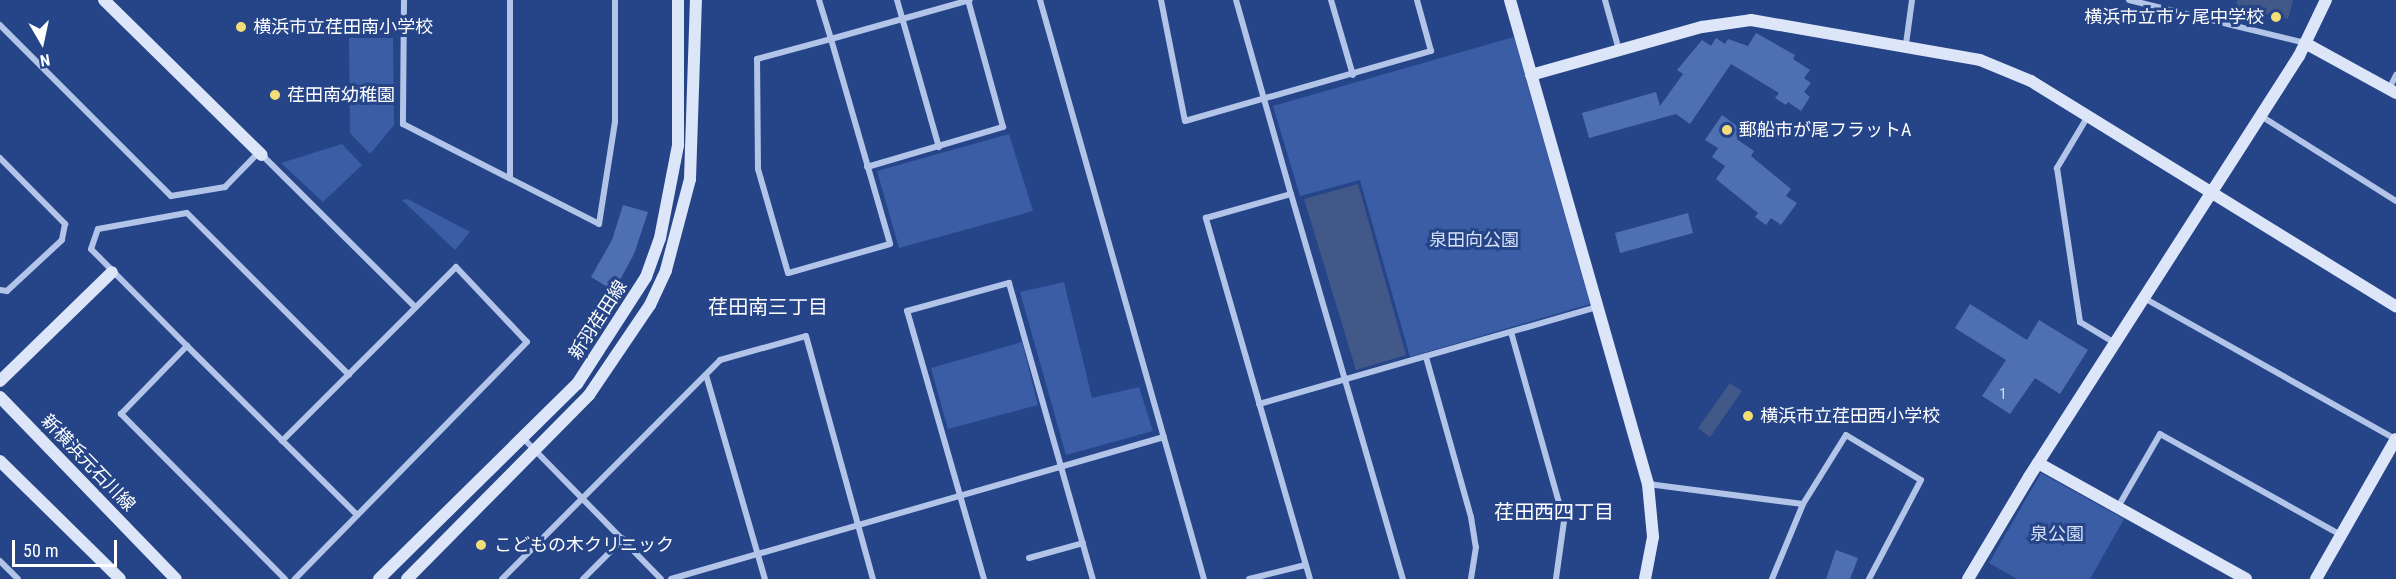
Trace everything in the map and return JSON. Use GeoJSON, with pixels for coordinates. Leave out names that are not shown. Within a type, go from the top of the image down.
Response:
{"type":"FeatureCollection","features":[{"type":"Feature","properties":{"kind":"street"},"geometry":{"type":"LineString","coordinates":[[104,0],[415,307]]}},
{"type":"Feature","properties":{"kind":"street"},"geometry":{"type":"LineString","coordinates":[[404,0],[403,124],[599,224],[615,122],[615,0]]}},
{"type":"Feature","properties":{"kind":"street"},"geometry":{"type":"LineString","coordinates":[[510,0],[510,178]]}},
{"type":"Feature","properties":{"kind":"street","name":"新羽荏田線"},"geometry":{"type":"LineString","coordinates":[[380,579],[578,384],[609,340],[646,277],[660,238],[678,145],[678,0]]}},
{"type":"Feature","properties":{"kind":"street","name":"新羽荏田線"},"geometry":{"type":"LineString","coordinates":[[407,579],[589,395],[621,352],[666,270],[690,179],[695,142],[696,0]]}},
{"type":"Feature","properties":{"kind":"street"},"geometry":{"type":"LineString","coordinates":[[819,0],[831,39],[867,167],[891,244],[788,273],[758,168],[757,59],[831,39],[902,20],[969,0],[1003,127],[867,167]]}},
{"type":"Feature","properties":{"kind":"street"},"geometry":{"type":"LineString","coordinates":[[897,0],[939,147]]}},
{"type":"Feature","properties":{"kind":"street"},"geometry":{"type":"LineString","coordinates":[[1040,0],[1204,579]]}},
{"type":"Feature","properties":{"kind":"street"},"geometry":{"type":"LineString","coordinates":[[1161,0],[1185,121],[1431,51],[1417,0]]}},
{"type":"Feature","properties":{"kind":"street"},"geometry":{"type":"LineString","coordinates":[[1236,0],[1343,381],[1403,579]]}},
{"type":"Feature","properties":{"kind":"street"},"geometry":{"type":"LineString","coordinates":[[1331,0],[1353,75]]}},
{"type":"Feature","properties":{"kind":"street"},"geometry":{"type":"LineString","coordinates":[[1510,0],[1648,484],[1653,537],[1645,579]]}},
{"type":"Feature","properties":{"kind":"street"},"geometry":{"type":"LineString","coordinates":[[1605,0],[1619,50]]}},
{"type":"Feature","properties":{"kind":"street"},"geometry":{"type":"LineString","coordinates":[[1906,44],[1912,0]]}},
{"type":"Feature","properties":{"kind":"street"},"geometry":{"type":"LineString","coordinates":[[2129,0],[2305,43],[2393,91],[2396,75]]}},
{"type":"Feature","properties":{"kind":"street"},"geometry":{"type":"LineString","coordinates":[[1968,579],[2038,463],[2260,116],[2305,43],[2326,0]]}},
{"type":"Feature","properties":{"kind":"street"},"geometry":{"type":"LineString","coordinates":[[1532,75],[1702,27],[1751,20],[1906,44],[1980,60],[2031,81],[2396,306]]}},
{"type":"Feature","properties":{"kind":"street"},"geometry":{"type":"LineString","coordinates":[[0,25],[171,196],[225,187],[260,154]]}},
{"type":"Feature","properties":{"kind":"street"},"geometry":{"type":"LineString","coordinates":[[2088,116],[2057,168],[2080,322],[2115,343]]}},
{"type":"Feature","properties":{"kind":"street"},"geometry":{"type":"LineString","coordinates":[[2260,116],[2396,201]]}},
{"type":"Feature","properties":{"kind":"street"},"geometry":{"type":"LineString","coordinates":[[0,158],[65,224],[62,240],[7,291],[0,290]]}},
{"type":"Feature","properties":{"kind":"street"},"geometry":{"type":"LineString","coordinates":[[1291,194],[1206,218],[1310,579]]}},
{"type":"Feature","properties":{"kind":"street"},"geometry":{"type":"LineString","coordinates":[[349,375],[187,213],[98,229],[91,249],[357,515]]}},
{"type":"Feature","properties":{"kind":"street"},"geometry":{"type":"LineString","coordinates":[[282,441],[456,267],[527,342],[295,579]]}},
{"type":"Feature","properties":{"kind":"street"},"geometry":{"type":"LineString","coordinates":[[0,381],[112,272]]}},
{"type":"Feature","properties":{"kind":"street"},"geometry":{"type":"LineString","coordinates":[[984,579],[907,311],[1009,283],[1094,579]]}},
{"type":"Feature","properties":{"kind":"street"},"geometry":{"type":"LineString","coordinates":[[2144,298],[2396,439],[2316,579]]}},
{"type":"Feature","properties":{"kind":"street"},"geometry":{"type":"LineString","coordinates":[[1259,404],[1598,307]]}},
{"type":"Feature","properties":{"kind":"street"},"geometry":{"type":"LineString","coordinates":[[1511,332],[1564,521],[1558,578]]}},
{"type":"Feature","properties":{"kind":"street"},"geometry":{"type":"LineString","coordinates":[[502,579],[720,360],[806,336],[873,579]]}},
{"type":"Feature","properties":{"kind":"street"},"geometry":{"type":"LineString","coordinates":[[187,346],[122,414],[285,579]]}},
{"type":"Feature","properties":{"kind":"street"},"geometry":{"type":"LineString","coordinates":[[1426,357],[1471,517],[1476,547],[1471,579]]}},
{"type":"Feature","properties":{"kind":"street"},"geometry":{"type":"LineString","coordinates":[[706,375],[765,579]]}},
{"type":"Feature","properties":{"kind":"street","name":"新横浜元石川線"},"geometry":{"type":"LineString","coordinates":[[0,397],[176,579]]}},
{"type":"Feature","properties":{"kind":"street"},"geometry":{"type":"LineString","coordinates":[[2118,507],[2160,434],[2341,535]]}},
{"type":"Feature","properties":{"kind":"street"},"geometry":{"type":"LineString","coordinates":[[1772,579],[1803,504],[1846,435],[1921,480],[1869,579]]}},
{"type":"Feature","properties":{"kind":"street"},"geometry":{"type":"LineString","coordinates":[[671,579],[1164,437]]}},
{"type":"Feature","properties":{"kind":"street"},"geometry":{"type":"LineString","coordinates":[[523,438],[661,579]]}},
{"type":"Feature","properties":{"kind":"street"},"geometry":{"type":"LineString","coordinates":[[0,461],[120,579]]}},
{"type":"Feature","properties":{"kind":"street"},"geometry":{"type":"LineString","coordinates":[[2038,463],[2246,579]]}},
{"type":"Feature","properties":{"kind":"street"},"geometry":{"type":"LineString","coordinates":[[1648,484],[1803,504]]}},
{"type":"Feature","properties":{"kind":"street"},"geometry":{"type":"LineString","coordinates":[[583,579],[623,539]]}},
{"type":"Feature","properties":{"kind":"street"},"geometry":{"type":"LineString","coordinates":[[1029,558],[1083,543]]}},
{"type":"Feature","properties":{"kind":"street"},"geometry":{"type":"LineString","coordinates":[[0,561],[18,579]]}},
{"type":"Feature","properties":{"kind":"street"},"geometry":{"type":"LineString","coordinates":[[1249,579],[1305,565]]}},
{"type":"Feature","properties":{"kind":"green space","name":"泉田向公園"},"geometry":{"type":"Polygon","coordinates":[[[1514,37],[1590,304],[1410,357],[1360,180],[1300,196],[1273,106],[1514,37]]]}},
{"type":"Feature","properties":{"kind":"green space"},"geometry":{"type":"Polygon","coordinates":[[[349,38],[393,38],[394,125],[370,154],[350,133],[349,38]]]}},
{"type":"Feature","properties":{"kind":"green space"},"geometry":{"type":"Polygon","coordinates":[[[1009,134],[1033,211],[899,248],[877,171],[1009,134]]]}},
{"type":"Feature","properties":{"kind":"green space"},"geometry":{"type":"Polygon","coordinates":[[[342,144],[362,165],[323,202],[281,163],[342,144]]]}},
{"type":"Feature","properties":{"kind":"green space"},"geometry":{"type":"Polygon","coordinates":[[[408,199],[470,232],[455,250],[402,200],[408,199]]]}},
{"type":"Feature","properties":{"kind":"green space"},"geometry":{"type":"Polygon","coordinates":[[[1064,282],[1092,398],[1139,387],[1153,431],[1066,455],[1020,292],[1064,282]]]}},
{"type":"Feature","properties":{"kind":"green space"},"geometry":{"type":"Polygon","coordinates":[[[1022,342],[1038,405],[948,429],[931,368],[1022,342]]]}},
{"type":"Feature","properties":{"kind":"green space","name":"泉公園"},"geometry":{"type":"Polygon","coordinates":[[[2041,473],[2124,519],[2090,579],[2017,579],[1989,563],[2041,473]]]}},
{"type":"Feature","properties":{"kind":"shaded area"},"geometry":{"type":"Polygon","coordinates":[[[2237,0],[2293,0],[2288,19],[2236,7],[2237,0]]]}},
{"type":"Feature","properties":{"kind":"shaded area"},"geometry":{"type":"Polygon","coordinates":[[[1358,184],[1406,355],[1356,370],[1304,199],[1358,184]]]}},
{"type":"Feature","properties":{"kind":"shaded area"},"geometry":{"type":"Polygon","coordinates":[[[1730,383],[1742,391],[1710,437],[1698,428],[1730,383]]]}},
{"type":"Feature","properties":{"kind":"building"},"geometry":{"type":"Polygon","coordinates":[[[1756,33],[1795,55],[1793,59],[1810,70],[1804,78],[1811,83],[1804,92],[1810,97],[1801,111],[1788,102],[1786,105],[1775,98],[1779,93],[1731,64],[1690,124],[1676,114],[1589,138],[1582,113],[1656,92],[1660,106],[1683,74],[1677,70],[1702,40],[1711,46],[1716,38],[1725,44],[1728,39],[1748,46],[1756,33]]]}},
{"type":"Feature","properties":{"kind":"building"},"geometry":{"type":"Polygon","coordinates":[[[1722,115],[1744,131],[1738,140],[1754,151],[1751,156],[1791,189],[1786,196],[1797,203],[1781,225],[1771,218],[1766,225],[1755,217],[1758,213],[1716,179],[1725,166],[1712,157],[1718,148],[1705,140],[1722,115]]]}},
{"type":"Feature","properties":{"kind":"building"},"geometry":{"type":"Polygon","coordinates":[[[623,205],[648,212],[634,254],[614,291],[591,277],[612,240],[623,205]]]}},
{"type":"Feature","properties":{"kind":"building"},"geometry":{"type":"Polygon","coordinates":[[[1688,213],[1693,233],[1620,253],[1615,233],[1688,213]]]}},
{"type":"Feature","properties":{"kind":"building"},"geometry":{"type":"Polygon","coordinates":[[[1970,304],[2027,340],[2039,320],[2088,350],[2060,394],[2035,378],[2010,414],[1982,396],[2006,360],[1955,328],[1970,304]]]}},
{"type":"Feature","properties":{"kind":"building"},"geometry":{"type":"Polygon","coordinates":[[[1836,550],[1858,558],[1850,579],[1826,579],[1836,550]]]}},
{"type":"Feature","properties":{"kind":"place","name":"横浜市立市ヶ尾中学校"},"geometry":{"type":"Point","coordinates":[2276,17]}},
{"type":"Feature","properties":{"kind":"place","name":"横浜市立荏田南小学校"},"geometry":{"type":"Point","coordinates":[241,27]}},
{"type":"Feature","properties":{"kind":"place","name":"荏田南幼稚園"},"geometry":{"type":"Point","coordinates":[275,95]}},
{"type":"Feature","properties":{"kind":"place","name":"郵船市が尾フラットA"},"geometry":{"type":"Point","coordinates":[1727,130]}},
{"type":"Feature","properties":{"kind":"place","name":"横浜市立荏田西小学校"},"geometry":{"type":"Point","coordinates":[1748,416]}},
{"type":"Feature","properties":{"kind":"place","name":"こどもの木クリニック"},"geometry":{"type":"Point","coordinates":[481,545]}},
{"type":"Feature","properties":{"kind":"district","name":"荏田南三丁目"},"geometry":{"type":"Point","coordinates":[768,307]}},
{"type":"Feature","properties":{"kind":"district","name":"荏田西四丁目"},"geometry":{"type":"Point","coordinates":[1554,512]}}]}
